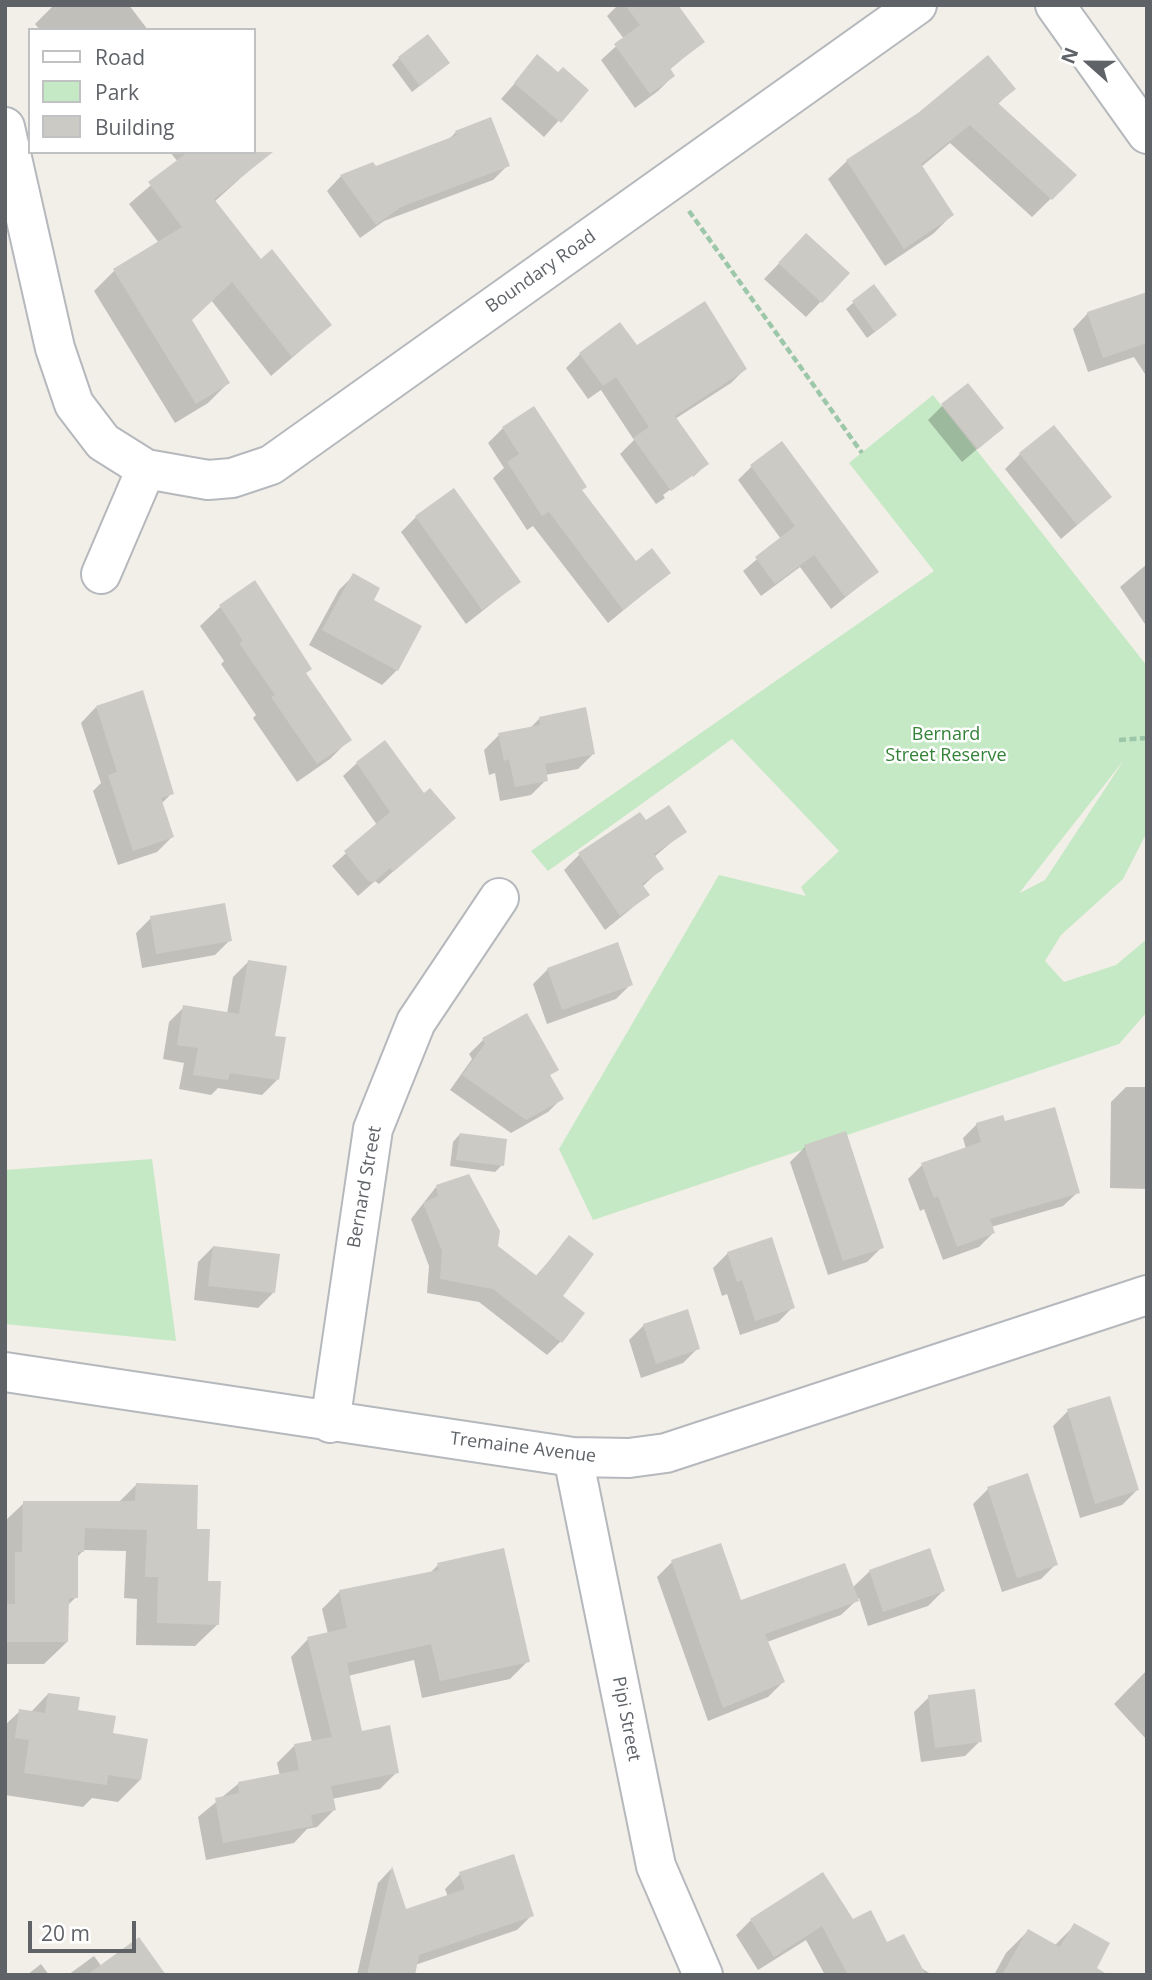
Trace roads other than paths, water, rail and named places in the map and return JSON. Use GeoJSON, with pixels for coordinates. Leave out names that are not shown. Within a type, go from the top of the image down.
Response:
{"type":"FeatureCollection","features":[{"type":"Feature","properties":{"kind":"street","name":"Boundary Road"},"geometry":{"type":"LineString","coordinates":[[5,127],[55,348],[74,404],[103,442],[146,469],[208,480],[232,478],[271,465],[917,5]]}},
{"type":"Feature","properties":{"kind":"street"},"geometry":{"type":"LineString","coordinates":[[1055,5],[1147,134]]}},
{"type":"Feature","properties":{"kind":"street"},"geometry":{"type":"LineString","coordinates":[[101,574],[146,469]]}},
{"type":"Feature","properties":{"kind":"street","name":"Bernard Street"},"geometry":{"type":"LineString","coordinates":[[330,1423],[373,1129],[416,1022],[499,898]]}},
{"type":"Feature","properties":{"kind":"street","name":"Tremaine Avenue"},"geometry":{"type":"LineString","coordinates":[[5,1372],[330,1423],[573,1457],[629,1458],[666,1452],[1147,1295]]}},
{"type":"Feature","properties":{"kind":"street","name":"Pipi Street"},"geometry":{"type":"LineString","coordinates":[[573,1457],[656,1866],[703,1975]]}},
{"type":"Feature","properties":{"kind":"park label","name":"Bernard Street Reserve"},"geometry":{"type":"Point","coordinates":[946,745]}}]}
